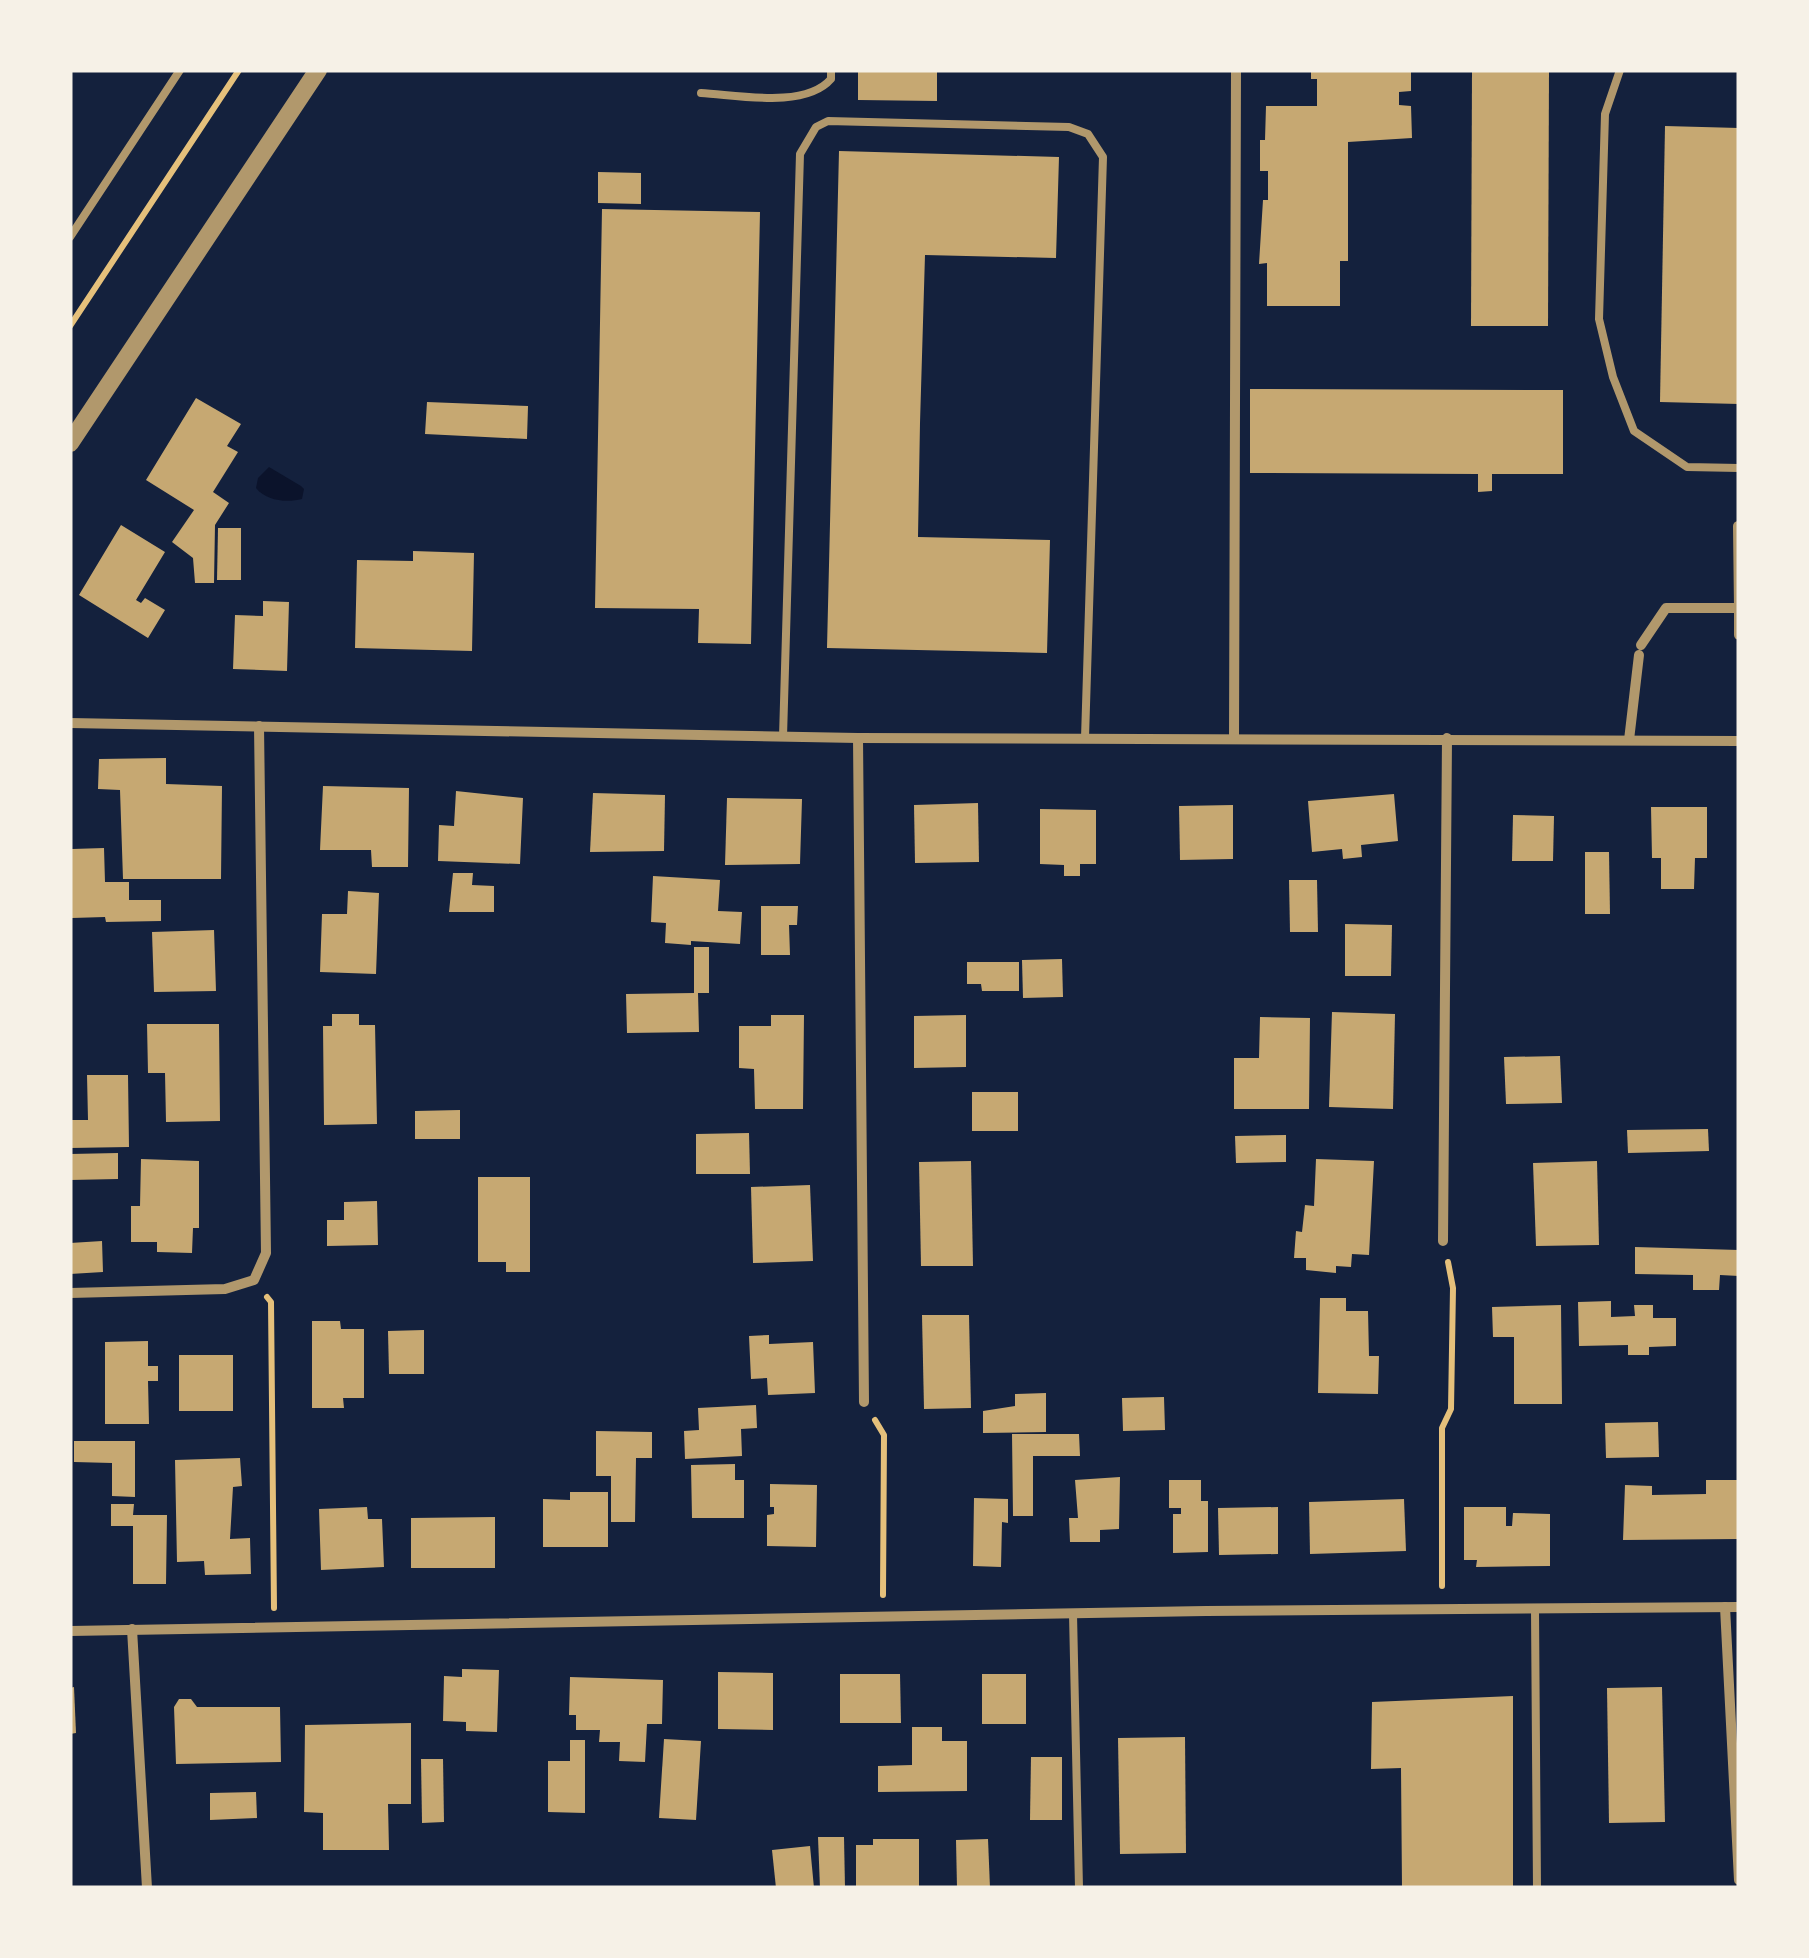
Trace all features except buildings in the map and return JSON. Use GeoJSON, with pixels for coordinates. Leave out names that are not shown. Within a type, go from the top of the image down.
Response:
{"type":"FeatureCollection","features":[{"type":"Feature","properties":{"kind":"street"},"geometry":{"type":"LineString","coordinates":[[70,444],[318,70]]}},
{"type":"Feature","properties":{"kind":"street"},"geometry":{"type":"LineString","coordinates":[[1234,738],[1236,70]]}},
{"type":"Feature","properties":{"kind":"street"},"geometry":{"type":"LineString","coordinates":[[1738,526],[1739,635]]}},
{"type":"Feature","properties":{"kind":"street"},"geometry":{"type":"LineString","coordinates":[[1629,740],[1640,650],[1666,608],[1738,608]]}},
{"type":"Feature","properties":{"kind":"street"},"geometry":{"type":"LineString","coordinates":[[70,723],[858,738],[1739,740]]}},
{"type":"Feature","properties":{"kind":"street"},"geometry":{"type":"LineString","coordinates":[[70,1293],[226,1289],[254,1280],[266,1252],[259,726]]}},
{"type":"Feature","properties":{"kind":"street"},"geometry":{"type":"LineString","coordinates":[[858,738],[864,1402]]}},
{"type":"Feature","properties":{"kind":"street"},"geometry":{"type":"LineString","coordinates":[[1443,1241],[1447,738]]}},
{"type":"Feature","properties":{"kind":"street"},"geometry":{"type":"LineString","coordinates":[[1726,1607],[1739,1880]]}},
{"type":"Feature","properties":{"kind":"street"},"geometry":{"type":"LineString","coordinates":[[70,1631],[882,1616],[1739,1607]]}},
{"type":"Feature","properties":{"kind":"street"},"geometry":{"type":"LineString","coordinates":[[132,1630],[147,1888]]}},
{"type":"Feature","properties":{"kind":"lane"},"geometry":{"type":"LineString","coordinates":[[70,237],[180,70]]}},
{"type":"Feature","properties":{"kind":"lane"},"geometry":{"type":"LineString","coordinates":[[701,93],[796,97],[822,89],[831,78],[831,70]]}},
{"type":"Feature","properties":{"kind":"lane"},"geometry":{"type":"LineString","coordinates":[[1620,70],[1605,114],[1599,319],[1613,377],[1634,431],[1687,468],[1739,468]]}},
{"type":"Feature","properties":{"kind":"lane"},"geometry":{"type":"LineString","coordinates":[[783,737],[800,154],[816,127],[828,121],[1069,128],[1088,134],[1103,157],[1085,738]]}},
{"type":"Feature","properties":{"kind":"lane"},"geometry":{"type":"LineString","coordinates":[[1534,1610],[1537,1888]]}},
{"type":"Feature","properties":{"kind":"lane"},"geometry":{"type":"LineString","coordinates":[[1073,1614],[1079,1888]]}},
{"type":"Feature","properties":{"kind":"path"},"geometry":{"type":"LineString","coordinates":[[70,326],[240,70]]}},
{"type":"Feature","properties":{"kind":"path"},"geometry":{"type":"LineString","coordinates":[[1442,1610],[1442,1428],[1451,1409],[1453,1288],[1443,1241]]}},
{"type":"Feature","properties":{"kind":"path"},"geometry":{"type":"LineString","coordinates":[[254,1280],[271,1302],[274,1626]]}},
{"type":"Feature","properties":{"kind":"path"},"geometry":{"type":"LineString","coordinates":[[864,1402],[884,1434],[882,1616]]}},
{"type":"Feature","properties":{"kind":"water"},"geometry":{"type":"Polygon","coordinates":[[[269,467],[301,486],[302,499],[277,500],[260,492],[256,488],[258,478],[269,467]]]}}]}
